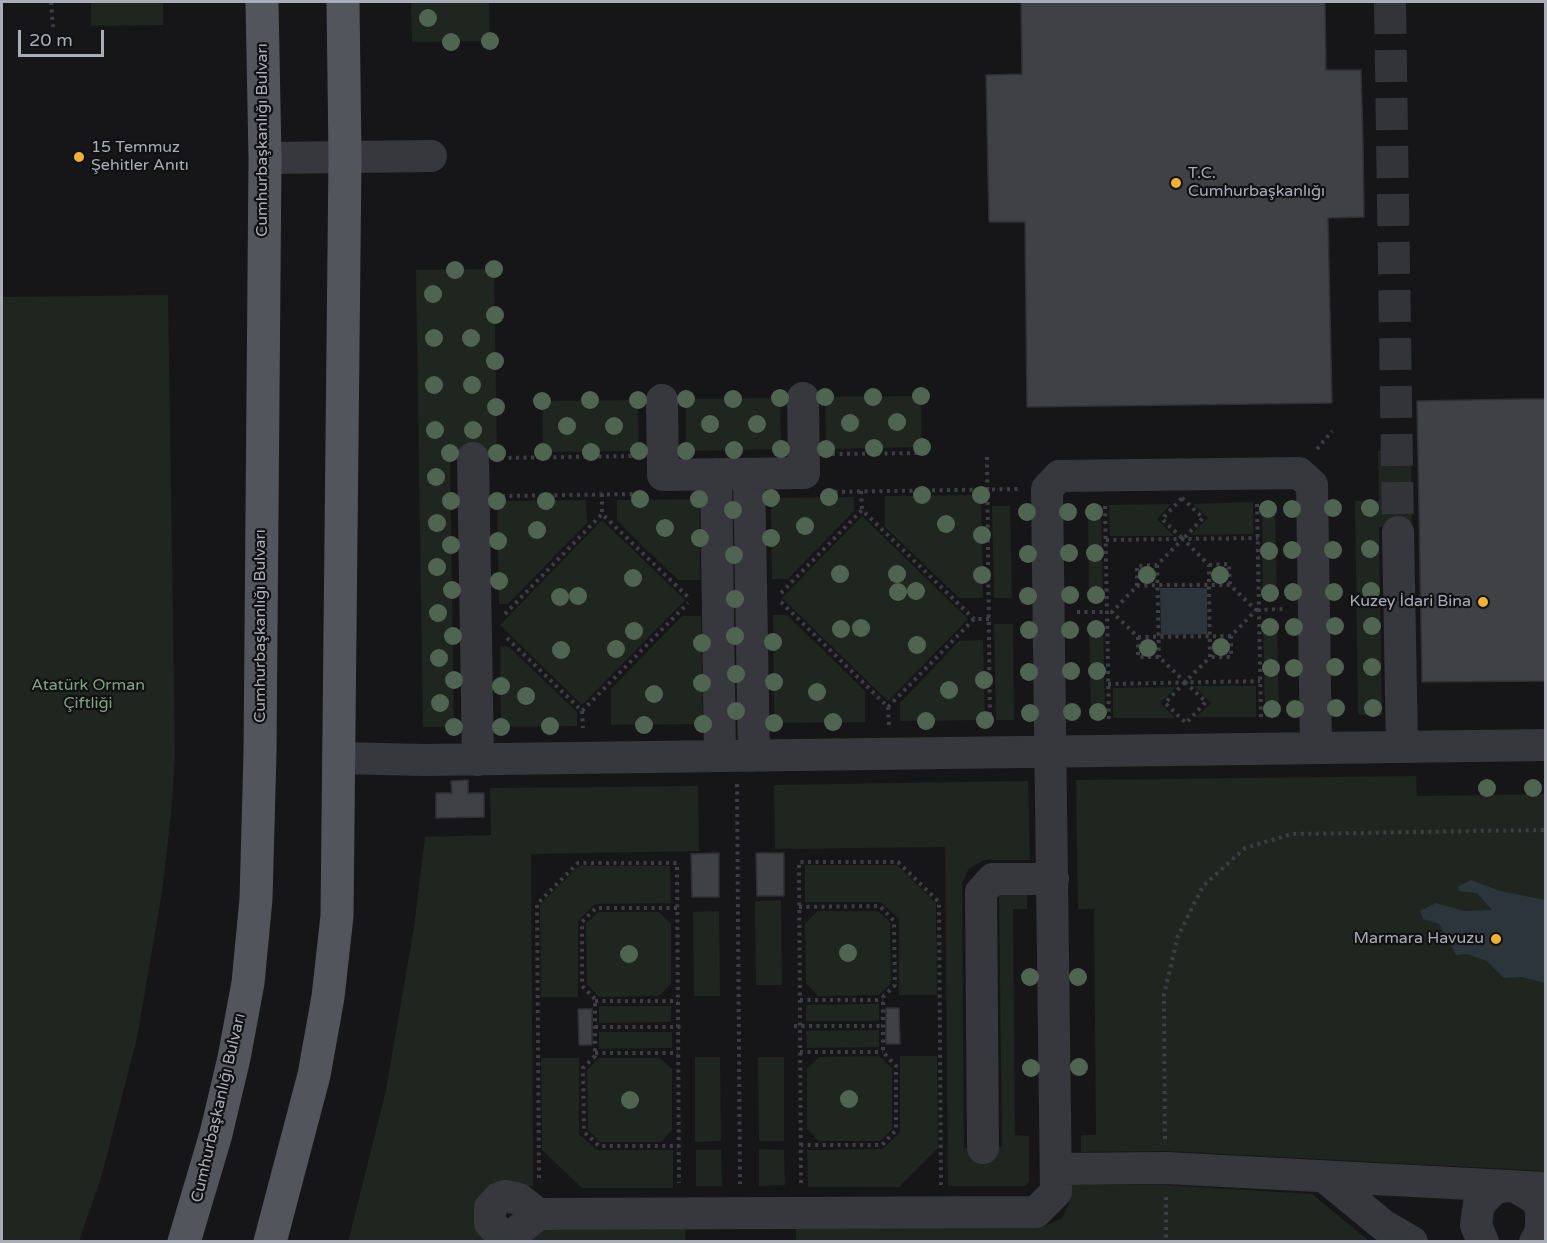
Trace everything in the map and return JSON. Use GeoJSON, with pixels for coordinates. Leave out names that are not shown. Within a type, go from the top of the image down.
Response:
{"type":"FeatureCollection","features":[{"type":"Feature","properties":{"kind":"main road","name":"Cumhurbaşkanlığı Bulvarı"},"geometry":{"type":"LineString","coordinates":[[184,1242],[216,1134],[234,1058],[248,983],[256,899],[260,741],[265,158],[262,2]]}},
{"type":"Feature","properties":{"kind":"main road"},"geometry":{"type":"LineString","coordinates":[[270,1242],[298,1143],[328,997],[338,916],[345,157],[343,2]]}},
{"type":"Feature","properties":{"kind":"lane"},"geometry":{"type":"LineString","coordinates":[[265,158],[431,156]]}},
{"type":"Feature","properties":{"kind":"lane"},"geometry":{"type":"LineString","coordinates":[[662,399],[663,475],[804,473],[803,398]]}},
{"type":"Feature","properties":{"kind":"lane"},"geometry":{"type":"LineString","coordinates":[[473,458],[478,759]]}},
{"type":"Feature","properties":{"kind":"lane"},"geometry":{"type":"LineString","coordinates":[[538,1215],[1036,1212],[1056,1192],[1047,489],[1059,476],[1299,472],[1312,485],[1316,748]]}},
{"type":"Feature","properties":{"kind":"lane"},"geometry":{"type":"LineString","coordinates":[[716,474],[737,756]]}},
{"type":"Feature","properties":{"kind":"lane"},"geometry":{"type":"LineString","coordinates":[[737,756],[749,474]]}},
{"type":"Feature","properties":{"kind":"lane"},"geometry":{"type":"LineString","coordinates":[[1398,532],[1402,747]]}},
{"type":"Feature","properties":{"kind":"lane"},"geometry":{"type":"LineString","coordinates":[[339,759],[1545,745]]}},
{"type":"Feature","properties":{"kind":"lane"},"geometry":{"type":"LineString","coordinates":[[983,1148],[981,892],[993,879],[1053,879]]}},
{"type":"Feature","properties":{"kind":"lane"},"geometry":{"type":"LineString","coordinates":[[1056,1169],[1166,1168],[1522,1187],[1541,1209],[1541,1232],[1535,1242]]}},
{"type":"Feature","properties":{"kind":"lane"},"geometry":{"type":"LineString","coordinates":[[1326,1178],[1383,1225],[1412,1242]]}},
{"type":"Feature","properties":{"kind":"lane"},"geometry":{"type":"LineString","coordinates":[[1483,1242],[1476,1224],[1479,1204],[1494,1189],[1522,1187]]}},
{"type":"Feature","properties":{"kind":"path"},"geometry":{"type":"LineString","coordinates":[[51,2],[53,27]]}},
{"type":"Feature","properties":{"kind":"path"},"geometry":{"type":"LineString","coordinates":[[804,455],[922,453]]}},
{"type":"Feature","properties":{"kind":"path"},"geometry":{"type":"LineString","coordinates":[[473,458],[663,456]]}},
{"type":"Feature","properties":{"kind":"path"},"geometry":{"type":"LineString","coordinates":[[987,457],[991,753]]}},
{"type":"Feature","properties":{"kind":"path"},"geometry":{"type":"LineString","coordinates":[[1257,473],[1261,749]]}},
{"type":"Feature","properties":{"kind":"path"},"geometry":{"type":"LineString","coordinates":[[1105,476],[1109,751]]}},
{"type":"Feature","properties":{"kind":"path"},"geometry":{"type":"LineString","coordinates":[[824,492],[1047,489]]}},
{"type":"Feature","properties":{"kind":"path"},"geometry":{"type":"LineString","coordinates":[[861,491],[862,510],[974,620]]}},
{"type":"Feature","properties":{"kind":"path"},"geometry":{"type":"LineString","coordinates":[[502,617],[602,514],[602,494]]}},
{"type":"Feature","properties":{"kind":"path"},"geometry":{"type":"LineString","coordinates":[[474,496],[644,494]]}},
{"type":"Feature","properties":{"kind":"path"},"geometry":{"type":"LineString","coordinates":[[1137,586],[1137,566],[1157,565],[1183,539],[1203,518],[1182,498],[1162,519],[1183,539],[1209,565],[1210,657],[1185,682],[1165,703],[1186,723],[1206,702],[1185,682],[1159,657],[1138,657],[1138,637]]}},
{"type":"Feature","properties":{"kind":"path"},"geometry":{"type":"LineString","coordinates":[[862,510],[776,598],[888,708],[974,620],[989,619]]}},
{"type":"Feature","properties":{"kind":"path"},"geometry":{"type":"LineString","coordinates":[[502,633],[582,711],[691,600],[602,514]]}},
{"type":"Feature","properties":{"kind":"path"},"geometry":{"type":"LineString","coordinates":[[1106,540],[1257,538]]}},
{"type":"Feature","properties":{"kind":"path"},"geometry":{"type":"LineString","coordinates":[[1209,565],[1229,564],[1230,585],[1256,610],[1231,636],[1231,657],[1210,657]]}},
{"type":"Feature","properties":{"kind":"path"},"geometry":{"type":"LineString","coordinates":[[1157,565],[1159,657]]}},
{"type":"Feature","properties":{"kind":"path"},"geometry":{"type":"LineString","coordinates":[[1230,585],[1137,586],[1112,612],[1138,637],[1231,636]]}},
{"type":"Feature","properties":{"kind":"path"},"geometry":{"type":"LineString","coordinates":[[1108,684],[1260,681]]}},
{"type":"Feature","properties":{"kind":"path"},"geometry":{"type":"LineString","coordinates":[[737,756],[740,1214]]}},
{"type":"Feature","properties":{"kind":"path"},"geometry":{"type":"LineString","coordinates":[[1166,1242],[1164,994],[1178,936],[1203,886],[1245,848],[1292,834],[1545,830]]}},
{"type":"Feature","properties":{"kind":"path"},"geometry":{"type":"LineString","coordinates":[[801,1178],[799,862],[898,862],[939,902],[942,1212]]}},
{"type":"Feature","properties":{"kind":"path"},"geometry":{"type":"LineString","coordinates":[[538,1215],[537,904],[578,863],[676,863],[679,1179]]}},
{"type":"Feature","properties":{"kind":"path"},"geometry":{"type":"LineString","coordinates":[[799,907],[880,906],[894,921],[895,985],[883,1000],[883,1052],[896,1066],[896,1130],[882,1145],[801,1145]]}},
{"type":"Feature","properties":{"kind":"path"},"geometry":{"type":"LineString","coordinates":[[677,908],[596,908],[582,922],[582,986],[595,1001],[595,1053],[583,1068],[584,1132],[598,1146],[679,1146]]}},
{"type":"Feature","properties":{"kind":"path"},"geometry":{"type":"LineString","coordinates":[[800,1000],[883,1000]]}},
{"type":"Feature","properties":{"kind":"path"},"geometry":{"type":"LineString","coordinates":[[595,1001],[678,1001]]}},
{"type":"Feature","properties":{"kind":"path"},"geometry":{"type":"LineString","coordinates":[[794,1026],[883,1026]]}},
{"type":"Feature","properties":{"kind":"path"},"geometry":{"type":"LineString","coordinates":[[595,1027],[684,1027]]}},
{"type":"Feature","properties":{"kind":"path"},"geometry":{"type":"LineString","coordinates":[[800,1052],[883,1052]]}},
{"type":"Feature","properties":{"kind":"path"},"geometry":{"type":"LineString","coordinates":[[595,1053],[678,1053]]}},
{"type":"Feature","properties":{"kind":"green space"},"geometry":{"type":"Polygon","coordinates":[[[91,2],[163,2],[163,25],[91,26],[91,2]]]}},
{"type":"Feature","properties":{"kind":"green space"},"geometry":{"type":"Polygon","coordinates":[[[411,2],[489,2],[490,41],[412,42],[411,2]]]}},
{"type":"Feature","properties":{"kind":"green space","name":"Atatürk Orman Çiftliği"},"geometry":{"type":"Polygon","coordinates":[[[2,255],[3,297],[168,295],[175,755],[171,814],[162,892],[137,1038],[101,1178],[79,1241],[2,1241],[2,255]]]}},
{"type":"Feature","properties":{"kind":"green space"},"geometry":{"type":"Polygon","coordinates":[[[494,269],[497,453],[450,454],[454,727],[423,727],[416,270],[494,269]]]}},
{"type":"Feature","properties":{"kind":"green space"},"geometry":{"type":"Polygon","coordinates":[[[921,396],[922,447],[826,449],[825,397],[921,396]]]}},
{"type":"Feature","properties":{"kind":"green space"},"geometry":{"type":"Polygon","coordinates":[[[780,398],[781,449],[686,451],[686,399],[780,398]]]}},
{"type":"Feature","properties":{"kind":"green space"},"geometry":{"type":"Polygon","coordinates":[[[638,400],[639,451],[543,452],[542,401],[638,400]]]}},
{"type":"Feature","properties":{"kind":"green space"},"geometry":{"type":"Polygon","coordinates":[[[1411,450],[1412,526],[1379,527],[1382,715],[1358,715],[1355,501],[1379,501],[1378,451],[1411,450]]]}},
{"type":"Feature","properties":{"kind":"green space"},"geometry":{"type":"Polygon","coordinates":[[[981,495],[983,598],[959,598],[885,527],[885,496],[981,495]]]}},
{"type":"Feature","properties":{"kind":"green space"},"geometry":{"type":"Polygon","coordinates":[[[854,497],[854,511],[788,579],[772,579],[771,498],[854,497]]]}},
{"type":"Feature","properties":{"kind":"green space"},"geometry":{"type":"Polygon","coordinates":[[[699,499],[700,580],[678,580],[617,521],[617,500],[699,499]]]}},
{"type":"Feature","properties":{"kind":"green space"},"geometry":{"type":"Polygon","coordinates":[[[586,500],[587,523],[508,604],[499,604],[497,501],[586,500]]]}},
{"type":"Feature","properties":{"kind":"green space"},"geometry":{"type":"Polygon","coordinates":[[[1253,502],[1253,534],[1191,535],[1208,518],[1193,504],[1253,502]]]}},
{"type":"Feature","properties":{"kind":"green space"},"geometry":{"type":"Polygon","coordinates":[[[1262,502],[1275,502],[1277,599],[1263,599],[1262,502]]]}},
{"type":"Feature","properties":{"kind":"green space"},"geometry":{"type":"Polygon","coordinates":[[[1171,504],[1157,519],[1174,536],[1110,536],[1109,505],[1171,504]]]}},
{"type":"Feature","properties":{"kind":"green space"},"geometry":{"type":"Polygon","coordinates":[[[1088,505],[1101,505],[1103,602],[1089,602],[1088,505]]]}},
{"type":"Feature","properties":{"kind":"green space"},"geometry":{"type":"Polygon","coordinates":[[[992,506],[1010,506],[1012,598],[994,598],[992,506]]]}},
{"type":"Feature","properties":{"kind":"green space"},"geometry":{"type":"Polygon","coordinates":[[[862,516],[968,619],[888,701],[782,598],[862,516]]]}},
{"type":"Feature","properties":{"kind":"green space"},"geometry":{"type":"Polygon","coordinates":[[[602,520],[685,600],[582,705],[500,625],[602,520]]]}},
{"type":"Feature","properties":{"kind":"green space"},"geometry":{"type":"Polygon","coordinates":[[[773,615],[787,615],[865,691],[865,722],[774,723],[773,615]]]}},
{"type":"Feature","properties":{"kind":"green space"},"geometry":{"type":"Polygon","coordinates":[[[682,616],[701,616],[703,724],[611,725],[611,689],[682,616]]]}},
{"type":"Feature","properties":{"kind":"green space"},"geometry":{"type":"Polygon","coordinates":[[[1263,620],[1277,620],[1279,716],[1265,717],[1263,620]]]}},
{"type":"Feature","properties":{"kind":"green space"},"geometry":{"type":"Polygon","coordinates":[[[1103,622],[1105,719],[1091,719],[1089,623],[1103,622]]]}},
{"type":"Feature","properties":{"kind":"green space"},"geometry":{"type":"Polygon","coordinates":[[[994,624],[1013,624],[1014,720],[996,720],[994,624]]]}},
{"type":"Feature","properties":{"kind":"green space"},"geometry":{"type":"Polygon","coordinates":[[[983,640],[985,720],[900,721],[900,703],[959,641],[983,640]]]}},
{"type":"Feature","properties":{"kind":"green space"},"geometry":{"type":"Polygon","coordinates":[[[500,646],[509,647],[577,712],[577,726],[501,727],[500,646]]]}},
{"type":"Feature","properties":{"kind":"green space"},"geometry":{"type":"Polygon","coordinates":[[[1194,686],[1256,686],[1256,717],[1196,717],[1211,703],[1194,686]]]}},
{"type":"Feature","properties":{"kind":"green space"},"geometry":{"type":"Polygon","coordinates":[[[1176,687],[1160,703],[1175,718],[1113,718],[1113,688],[1176,687]]]}},
{"type":"Feature","properties":{"kind":"green space"},"geometry":{"type":"Polygon","coordinates":[[[1416,776],[1417,796],[1545,794],[1545,1171],[1166,1151],[1081,1152],[1081,1135],[1096,1135],[1094,909],[1078,909],[1076,780],[1416,776]]]}},
{"type":"Feature","properties":{"kind":"green space"},"geometry":{"type":"Polygon","coordinates":[[[1028,781],[1030,860],[985,860],[969,868],[962,884],[964,1148],[1002,1147],[999,895],[1027,895],[1027,909],[1013,909],[1015,1135],[1029,1136],[1029,1182],[1025,1186],[948,1186],[945,847],[775,849],[774,785],[1028,781]]]}},
{"type":"Feature","properties":{"kind":"green space"},"geometry":{"type":"Polygon","coordinates":[[[698,786],[699,851],[531,854],[533,1186],[504,1186],[494,1241],[348,1242],[386,1090],[414,927],[425,837],[491,835],[490,788],[698,786]]]}},
{"type":"Feature","properties":{"kind":"green space"},"geometry":{"type":"Polygon","coordinates":[[[805,865],[897,865],[936,903],[937,995],[899,995],[899,919],[881,902],[805,902],[805,865]]]}},
{"type":"Feature","properties":{"kind":"green space"},"geometry":{"type":"Polygon","coordinates":[[[579,866],[670,866],[671,903],[595,904],[578,921],[578,997],[541,997],[540,905],[579,866]]]}},
{"type":"Feature","properties":{"kind":"green space"},"geometry":{"type":"Polygon","coordinates":[[[781,900],[782,985],[756,985],[755,901],[781,900]]]}},
{"type":"Feature","properties":{"kind":"green space"},"geometry":{"type":"Polygon","coordinates":[[[719,911],[720,996],[694,996],[693,912],[719,911]]]}},
{"type":"Feature","properties":{"kind":"green space"},"geometry":{"type":"Polygon","coordinates":[[[818,911],[878,911],[890,922],[891,983],[879,995],[818,996],[806,983],[805,923],[818,911]]]}},
{"type":"Feature","properties":{"kind":"green space"},"geometry":{"type":"Polygon","coordinates":[[[598,912],[659,912],[671,924],[671,984],[659,996],[599,997],[587,984],[586,924],[598,912]]]}},
{"type":"Feature","properties":{"kind":"green space"},"geometry":{"type":"Polygon","coordinates":[[[879,1004],[879,1021],[806,1021],[806,1005],[879,1004]]]}},
{"type":"Feature","properties":{"kind":"green space"},"geometry":{"type":"Polygon","coordinates":[[[599,1006],[671,1006],[671,1022],[599,1023],[599,1006]]]}},
{"type":"Feature","properties":{"kind":"green space"},"geometry":{"type":"Polygon","coordinates":[[[879,1030],[879,1047],[807,1048],[806,1031],[879,1030]]]}},
{"type":"Feature","properties":{"kind":"green space"},"geometry":{"type":"Polygon","coordinates":[[[599,1032],[672,1032],[672,1048],[599,1049],[599,1032]]]}},
{"type":"Feature","properties":{"kind":"green space"},"geometry":{"type":"Polygon","coordinates":[[[879,1056],[892,1068],[892,1129],[880,1141],[819,1141],[807,1129],[807,1069],[819,1057],[879,1056]]]}},
{"type":"Feature","properties":{"kind":"green space"},"geometry":{"type":"Polygon","coordinates":[[[900,1056],[937,1056],[938,1148],[899,1187],[808,1187],[807,1150],[883,1149],[900,1132],[900,1056]]]}},
{"type":"Feature","properties":{"kind":"green space"},"geometry":{"type":"Polygon","coordinates":[[[695,1057],[720,1057],[721,1141],[695,1142],[695,1057]]]}},
{"type":"Feature","properties":{"kind":"green space"},"geometry":{"type":"Polygon","coordinates":[[[758,1057],[784,1057],[784,1141],[759,1141],[758,1057]]]}},
{"type":"Feature","properties":{"kind":"green space"},"geometry":{"type":"Polygon","coordinates":[[[541,1058],[579,1058],[579,1134],[597,1150],[673,1150],[673,1188],[582,1188],[542,1150],[541,1058]]]}},
{"type":"Feature","properties":{"kind":"green space"},"geometry":{"type":"Polygon","coordinates":[[[599,1058],[660,1058],[672,1069],[672,1130],[661,1142],[600,1142],[588,1130],[587,1070],[599,1058]]]}},
{"type":"Feature","properties":{"kind":"green space"},"geometry":{"type":"Polygon","coordinates":[[[759,1149],[784,1150],[785,1185],[759,1186],[759,1149]]]}},
{"type":"Feature","properties":{"kind":"green space"},"geometry":{"type":"Polygon","coordinates":[[[696,1150],[721,1150],[722,1186],[696,1186],[696,1150]]]}},
{"type":"Feature","properties":{"kind":"green space"},"geometry":{"type":"Polygon","coordinates":[[[1071,1185],[1165,1185],[1312,1194],[1369,1241],[796,1242],[796,1228],[1042,1227],[1062,1218],[1071,1199],[1071,1185]]]}},
{"type":"Feature","properties":{"kind":"green space"},"geometry":{"type":"Polygon","coordinates":[[[685,1229],[686,1241],[524,1242],[537,1230],[685,1229]]]}},
{"type":"Feature","properties":{"kind":"shaded area"},"geometry":{"type":"Polygon","coordinates":[[[1160,588],[1207,588],[1207,634],[1161,635],[1160,588]]]}},
{"type":"Feature","properties":{"kind":"shaded area","name":"Marmara Havuzu"},"geometry":{"type":"Polygon","coordinates":[[[1471,880],[1500,891],[1545,900],[1545,983],[1522,977],[1504,978],[1487,961],[1467,954],[1456,955],[1439,924],[1423,919],[1420,911],[1436,903],[1464,911],[1492,910],[1477,893],[1459,891],[1457,887],[1471,880]]]}},
{"type":"Feature","properties":{"kind":"building","name":"T.C. Cumhurbaşkanlığı"},"geometry":{"type":"Polygon","coordinates":[[[1021,2],[1325,2],[1326,70],[1361,70],[1363,143],[1364,217],[1328,218],[1332,403],[1027,407],[1025,222],[989,222],[986,75],[1022,74],[1021,2]]]}},
{"type":"Feature","properties":{"kind":"building","name":"Kuzey İdari Bina"},"geometry":{"type":"Polygon","coordinates":[[[1546,399],[1546,681],[1422,682],[1417,401],[1546,399]]]}},
{"type":"Feature","properties":{"kind":"building"},"geometry":{"type":"Polygon","coordinates":[[[468,780],[468,793],[484,793],[484,817],[436,818],[436,793],[452,793],[451,781],[468,780]]]}},
{"type":"Feature","properties":{"kind":"building"},"geometry":{"type":"Polygon","coordinates":[[[719,853],[719,897],[692,897],[691,854],[719,853]]]}},
{"type":"Feature","properties":{"kind":"building"},"geometry":{"type":"Polygon","coordinates":[[[756,853],[784,853],[784,896],[757,896],[756,853]]]}},
{"type":"Feature","properties":{"kind":"building"},"geometry":{"type":"Polygon","coordinates":[[[886,1008],[899,1008],[900,1044],[886,1044],[886,1008]]]}},
{"type":"Feature","properties":{"kind":"building"},"geometry":{"type":"Polygon","coordinates":[[[578,1009],[592,1009],[592,1045],[579,1045],[578,1009]]]}},
{"type":"Feature","properties":{"kind":"tunnel"},"geometry":{"type":"LineString","coordinates":[[1390,2],[1398,532]]}},
{"type":"Feature","properties":{"kind":"place","name":"15 Temmuz Şehitler Anıtı"},"geometry":{"type":"Point","coordinates":[79,157]}},
{"type":"Feature","properties":{"kind":"place","name":"T.C. Cumhurbaşkanlığı"},"geometry":{"type":"Point","coordinates":[1176,183]}},
{"type":"Feature","properties":{"kind":"place","name":"Kuzey İdari Bina"},"geometry":{"type":"Point","coordinates":[1483,602]}},
{"type":"Feature","properties":{"kind":"place","name":"Marmara Havuzu"},"geometry":{"type":"Point","coordinates":[1496,939]}}]}
